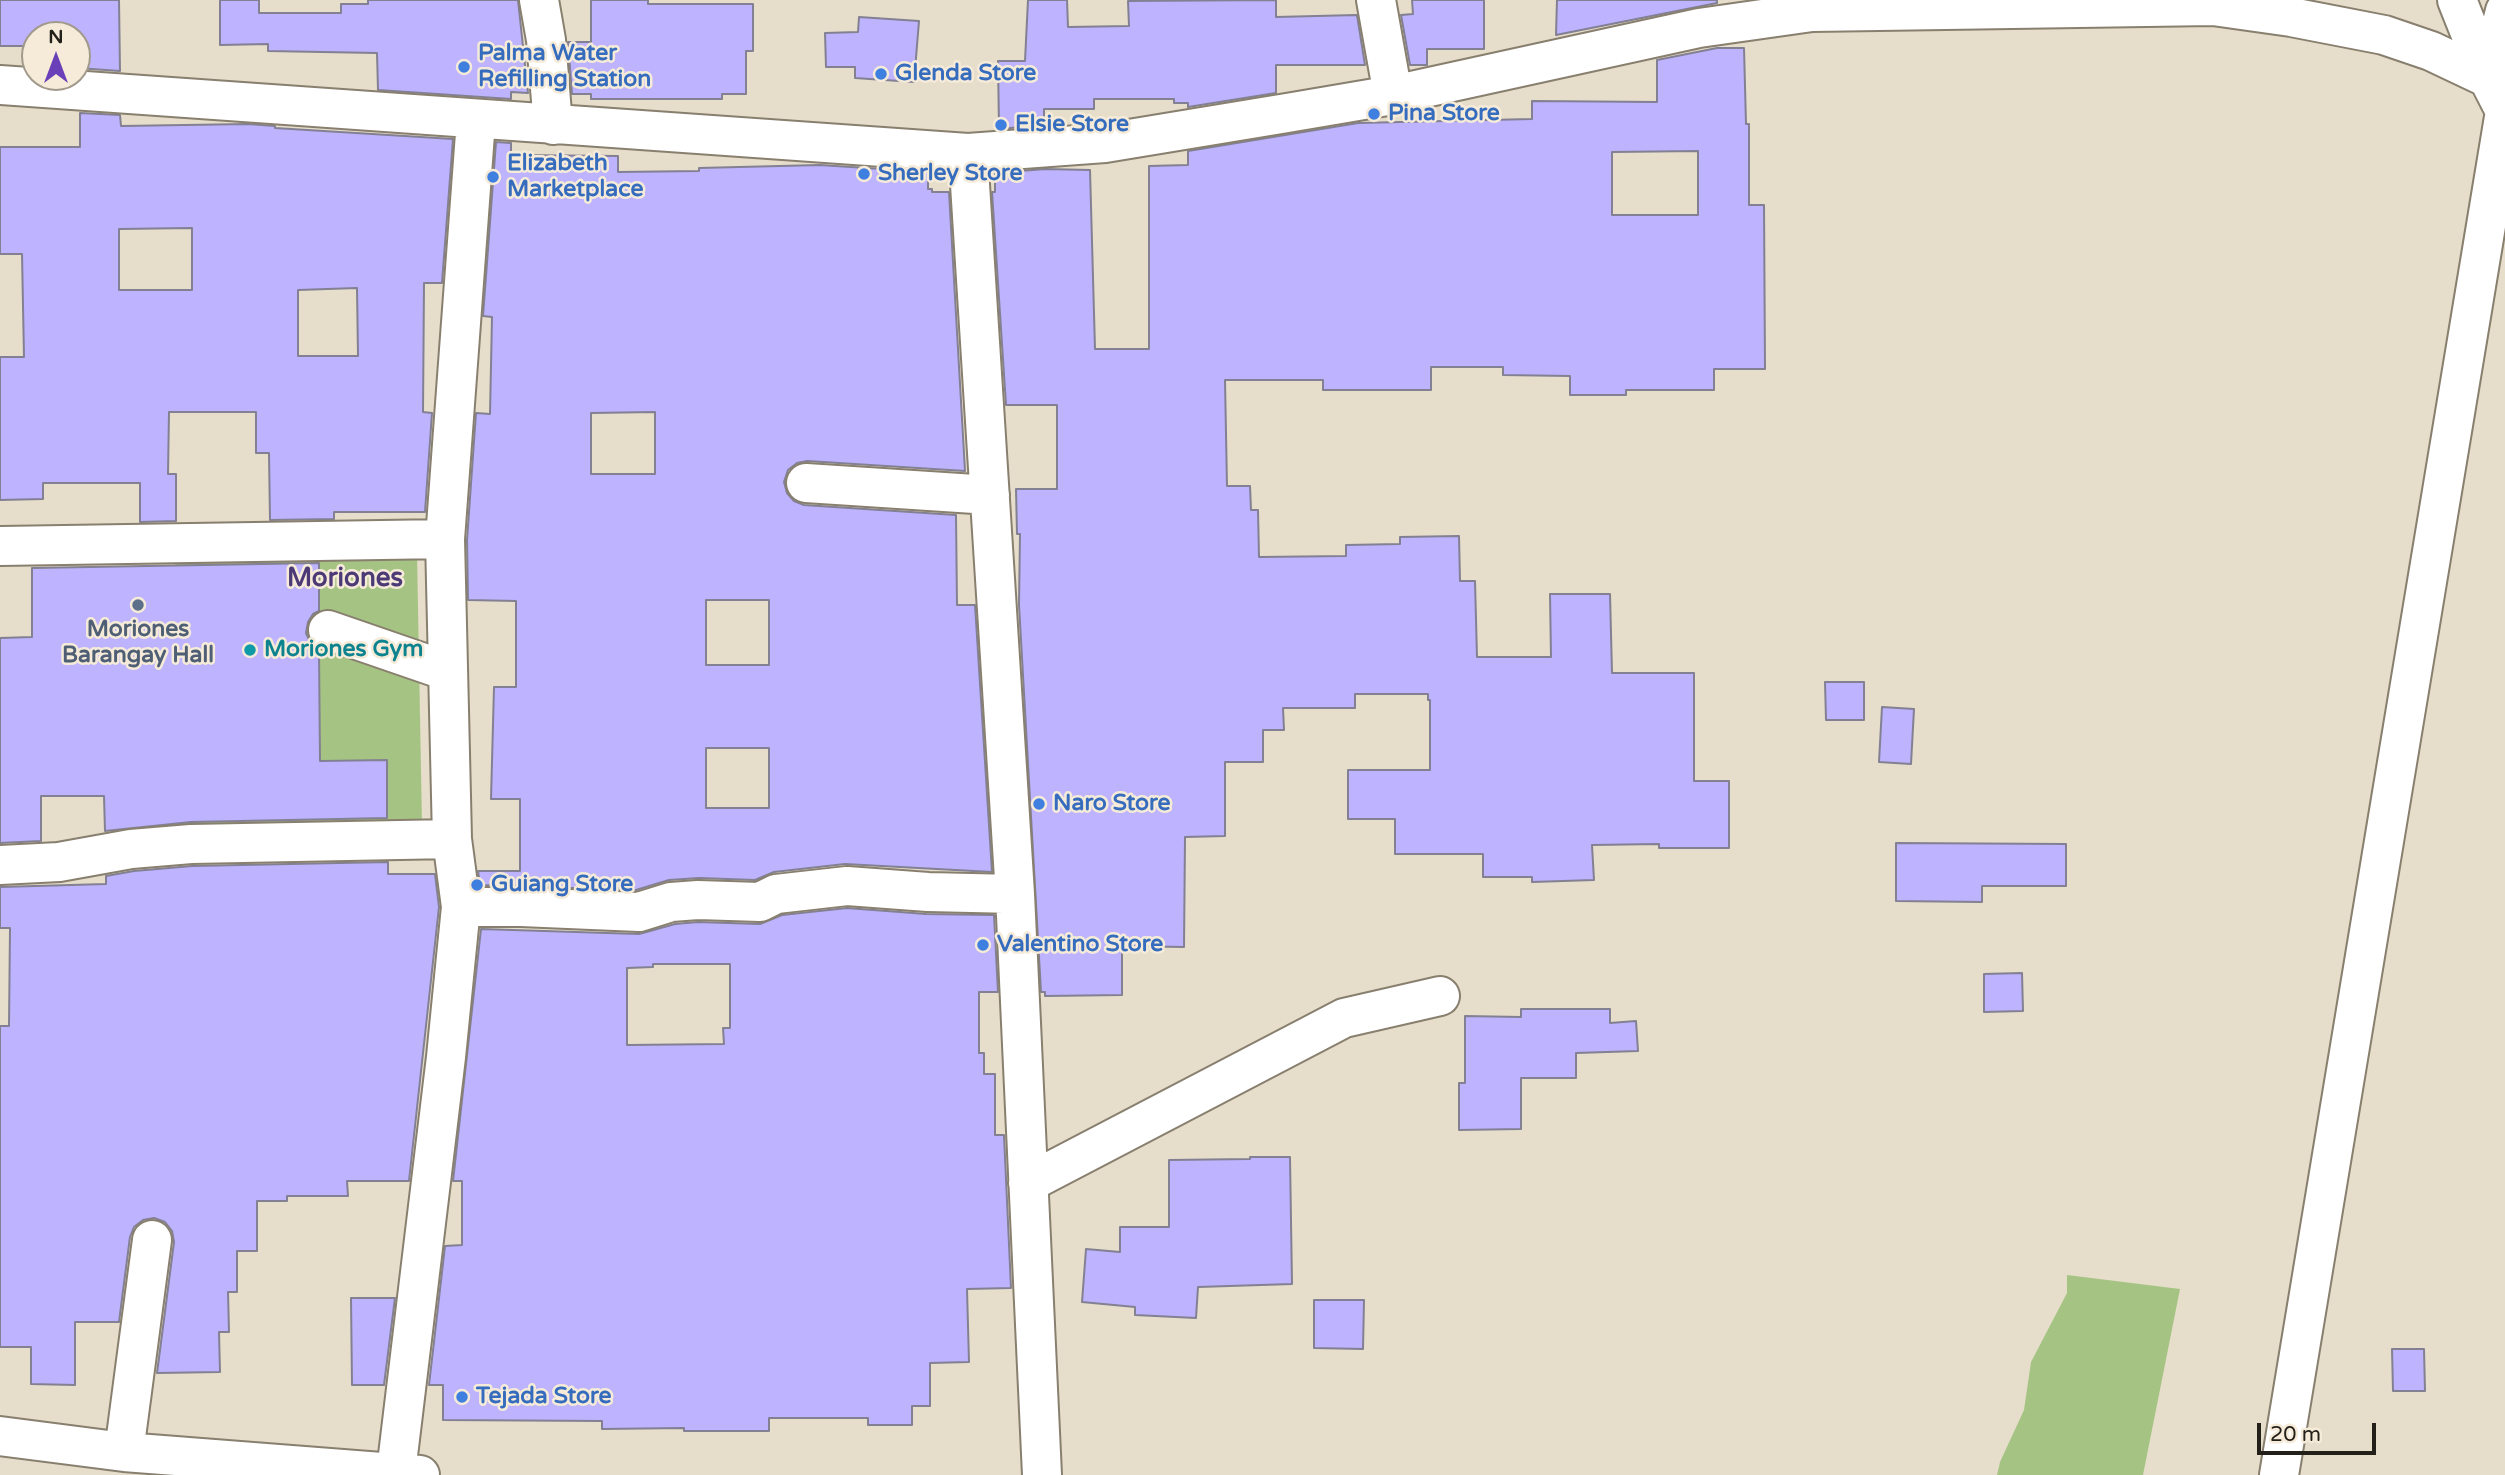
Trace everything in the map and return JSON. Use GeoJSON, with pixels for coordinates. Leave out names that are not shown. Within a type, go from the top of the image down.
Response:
{"type":"FeatureCollection","features":[{"type":"Feature","properties":{"kind":"street"},"geometry":{"type":"LineString","coordinates":[[539,0],[546,40],[554,125]]}},
{"type":"Feature","properties":{"kind":"street"},"geometry":{"type":"LineString","coordinates":[[1376,0],[1393,96]]}},
{"type":"Feature","properties":{"kind":"street"},"geometry":{"type":"LineString","coordinates":[[2279,1475],[2505,111],[2488,78],[2458,0]]}},
{"type":"Feature","properties":{"kind":"street"},"geometry":{"type":"LineString","coordinates":[[0,85],[968,153],[1105,143],[1393,96],[1699,28],[1812,12],[2213,6],[2291,17],[2384,35],[2431,51],[2488,78]]}},
{"type":"Feature","properties":{"kind":"street"},"geometry":{"type":"LineString","coordinates":[[2488,78],[2505,11]]}},
{"type":"Feature","properties":{"kind":"street"},"geometry":{"type":"LineString","coordinates":[[0,1436],[124,1452],[409,1474],[461,907],[452,839],[445,539],[476,120]]}},
{"type":"Feature","properties":{"kind":"street"},"geometry":{"type":"LineString","coordinates":[[968,153],[1015,894],[1042,1475]]}},
{"type":"Feature","properties":{"kind":"street"},"geometry":{"type":"LineString","coordinates":[[806,483],[990,495]]}},
{"type":"Feature","properties":{"kind":"street"},"geometry":{"type":"LineString","coordinates":[[0,546],[445,539]]}},
{"type":"Feature","properties":{"kind":"street"},"geometry":{"type":"LineString","coordinates":[[328,630],[447,671]]}},
{"type":"Feature","properties":{"kind":"street"},"geometry":{"type":"LineString","coordinates":[[0,865],[59,862],[131,849],[191,844],[452,839]]}},
{"type":"Feature","properties":{"kind":"street"},"geometry":{"type":"LineString","coordinates":[[461,907],[639,912],[671,902],[760,902],[776,894],[847,886],[928,892],[1015,894]]}},
{"type":"Feature","properties":{"kind":"street"},"geometry":{"type":"LineString","coordinates":[[1028,1183],[1344,1018],[1440,996]]}},
{"type":"Feature","properties":{"kind":"street"},"geometry":{"type":"LineString","coordinates":[[124,1452],[152,1240]]}},
{"type":"Feature","properties":{"kind":"green space"},"geometry":{"type":"Polygon","coordinates":[[[417,552],[422,825],[181,828],[175,553],[417,552]]]}},
{"type":"Feature","properties":{"kind":"green space"},"geometry":{"type":"Polygon","coordinates":[[[2067,1275],[2180,1289],[2143,1475],[1997,1475],[2000,1462],[2024,1410],[2031,1362],[2067,1293],[2067,1275]]]}},
{"type":"Feature","properties":{"kind":"building"},"geometry":{"type":"Polygon","coordinates":[[[0,0],[119,0],[120,71],[91,69],[91,21],[21,21],[21,46],[0,46],[0,0]]]}},
{"type":"Feature","properties":{"kind":"building"},"geometry":{"type":"Polygon","coordinates":[[[220,0],[259,0],[259,13],[341,13],[341,4],[368,4],[368,0],[518,0],[528,93],[511,92],[511,99],[378,90],[377,53],[268,51],[268,44],[220,45],[220,0]]]}},
{"type":"Feature","properties":{"kind":"building"},"geometry":{"type":"Polygon","coordinates":[[[591,0],[648,0],[648,4],[753,4],[753,51],[746,51],[746,94],[722,94],[722,99],[591,99],[591,94],[572,94],[568,42],[591,42],[591,0]]]}},
{"type":"Feature","properties":{"kind":"building"},"geometry":{"type":"Polygon","coordinates":[[[1028,0],[1067,0],[1068,27],[1129,26],[1128,1],[1276,0],[1276,17],[1357,15],[1365,65],[1276,65],[1276,93],[1188,107],[1188,103],[1174,103],[1174,99],[1094,99],[1094,109],[1044,109],[1044,125],[999,129],[998,61],[1025,61],[1028,0]]]}},
{"type":"Feature","properties":{"kind":"building"},"geometry":{"type":"Polygon","coordinates":[[[1412,0],[1484,0],[1484,49],[1427,49],[1427,65],[1410,65],[1401,15],[1413,14],[1412,0]]]}},
{"type":"Feature","properties":{"kind":"building"},"geometry":{"type":"Polygon","coordinates":[[[1557,0],[1717,0],[1717,3],[1556,35],[1557,0]]]}},
{"type":"Feature","properties":{"kind":"building"},"geometry":{"type":"Polygon","coordinates":[[[859,17],[919,21],[914,82],[855,78],[855,67],[826,67],[825,33],[858,32],[859,17]]]}},
{"type":"Feature","properties":{"kind":"building"},"geometry":{"type":"Polygon","coordinates":[[[1717,48],[1744,48],[1746,124],[1749,124],[1749,205],[1764,205],[1765,369],[1714,369],[1714,390],[1626,390],[1626,395],[1570,395],[1570,376],[1503,375],[1503,367],[1431,367],[1431,390],[1323,390],[1323,380],[1225,380],[1227,486],[1250,486],[1251,510],[1258,510],[1259,557],[1346,556],[1346,545],[1400,544],[1400,537],[1459,536],[1460,581],[1475,581],[1477,657],[1551,657],[1550,594],[1610,594],[1612,673],[1694,673],[1694,781],[1729,781],[1729,848],[1659,848],[1659,844],[1592,845],[1594,880],[1532,882],[1532,877],[1483,877],[1483,854],[1395,854],[1395,819],[1348,819],[1348,770],[1430,770],[1428,694],[1355,694],[1355,708],[1283,708],[1284,730],[1263,730],[1263,762],[1225,762],[1225,836],[1185,837],[1184,947],[1122,946],[1122,995],[1045,996],[1045,992],[1041,992],[1019,605],[1020,534],[1017,534],[1016,489],[1057,489],[1057,405],[1006,405],[992,192],[995,192],[995,173],[1045,169],[1090,170],[1095,349],[1149,349],[1149,166],[1188,165],[1188,151],[1358,123],[1532,119],[1532,101],[1657,102],[1657,60],[1717,48]],[[1698,151],[1612,152],[1612,215],[1698,215],[1698,151]]]}},
{"type":"Feature","properties":{"kind":"building"},"geometry":{"type":"Polygon","coordinates":[[[80,113],[120,115],[121,126],[248,124],[453,139],[442,283],[424,283],[423,412],[432,413],[425,512],[334,512],[334,519],[270,520],[269,453],[256,453],[256,412],[169,412],[168,474],[176,474],[176,521],[140,522],[140,483],[43,483],[43,499],[0,500],[0,357],[24,357],[22,254],[0,254],[0,147],[80,147],[80,113]],[[192,228],[119,229],[119,290],[192,290],[192,228]],[[357,288],[298,290],[298,356],[358,356],[357,288]]]}},
{"type":"Feature","properties":{"kind":"building"},"geometry":{"type":"Polygon","coordinates":[[[496,142],[511,143],[511,155],[618,156],[618,172],[820,165],[928,172],[928,189],[932,189],[932,192],[949,192],[965,471],[807,461],[797,463],[788,470],[784,482],[787,493],[794,501],[804,505],[956,515],[957,605],[975,605],[992,872],[845,864],[774,872],[755,880],[669,880],[636,890],[480,885],[478,871],[520,871],[520,799],[491,799],[494,687],[516,687],[516,601],[468,600],[467,540],[476,413],[490,414],[492,317],[483,316],[496,142]],[[655,412],[591,413],[591,474],[655,474],[655,412]],[[706,600],[706,665],[769,665],[769,600],[706,600]],[[706,748],[706,808],[769,808],[769,748],[706,748]]]}},
{"type":"Feature","properties":{"kind":"building"},"geometry":{"type":"Polygon","coordinates":[[[319,563],[319,611],[313,614],[308,622],[306,633],[311,644],[319,650],[320,761],[387,760],[387,818],[191,822],[105,831],[104,796],[41,796],[41,841],[0,843],[0,638],[32,637],[32,568],[319,563]]]}},
{"type":"Feature","properties":{"kind":"building"},"geometry":{"type":"Polygon","coordinates":[[[1825,682],[1864,682],[1864,720],[1826,720],[1825,682]]]}},
{"type":"Feature","properties":{"kind":"building"},"geometry":{"type":"Polygon","coordinates":[[[1882,707],[1914,709],[1911,764],[1879,762],[1882,707]]]}},
{"type":"Feature","properties":{"kind":"building"},"geometry":{"type":"Polygon","coordinates":[[[1896,843],[2066,844],[2066,886],[1982,886],[1982,902],[1896,901],[1896,843]]]}},
{"type":"Feature","properties":{"kind":"building"},"geometry":{"type":"Polygon","coordinates":[[[388,862],[388,874],[435,874],[439,907],[409,1181],[347,1181],[348,1196],[287,1196],[287,1201],[257,1201],[257,1251],[237,1251],[237,1292],[228,1292],[229,1332],[219,1332],[220,1372],[157,1373],[174,1242],[172,1231],[165,1222],[154,1218],[143,1220],[134,1227],[130,1237],[119,1322],[75,1322],[75,1385],[31,1384],[31,1347],[0,1347],[0,1026],[9,1026],[10,928],[0,928],[0,887],[106,884],[106,876],[192,866],[388,862]]]}},
{"type":"Feature","properties":{"kind":"building"},"geometry":{"type":"Polygon","coordinates":[[[847,908],[926,914],[994,915],[998,992],[979,992],[979,1053],[984,1053],[984,1074],[995,1074],[995,1135],[1004,1135],[1011,1288],[967,1289],[969,1362],[930,1363],[930,1406],[912,1406],[912,1425],[868,1425],[868,1418],[769,1418],[769,1431],[684,1431],[684,1428],[602,1429],[602,1421],[443,1420],[443,1385],[429,1385],[445,1246],[462,1245],[462,1181],[453,1181],[481,929],[639,934],[675,924],[698,922],[760,924],[782,915],[847,908]],[[653,964],[653,967],[627,968],[627,1045],[724,1044],[723,1028],[730,1028],[730,964],[653,964]]]}},
{"type":"Feature","properties":{"kind":"building"},"geometry":{"type":"Polygon","coordinates":[[[2022,973],[2023,1011],[1984,1012],[1984,974],[2022,973]]]}},
{"type":"Feature","properties":{"kind":"building"},"geometry":{"type":"Polygon","coordinates":[[[1521,1009],[1610,1009],[1610,1023],[1636,1021],[1638,1051],[1576,1053],[1576,1078],[1521,1078],[1521,1129],[1459,1130],[1459,1083],[1465,1083],[1465,1016],[1521,1017],[1521,1009]]]}},
{"type":"Feature","properties":{"kind":"building"},"geometry":{"type":"Polygon","coordinates":[[[1290,1157],[1292,1284],[1198,1287],[1196,1318],[1135,1315],[1135,1307],[1082,1302],[1086,1249],[1120,1252],[1120,1227],[1169,1227],[1169,1160],[1290,1157]]]}},
{"type":"Feature","properties":{"kind":"building"},"geometry":{"type":"Polygon","coordinates":[[[351,1298],[395,1298],[384,1385],[352,1385],[351,1298]]]}},
{"type":"Feature","properties":{"kind":"building"},"geometry":{"type":"Polygon","coordinates":[[[1314,1300],[1364,1300],[1363,1349],[1314,1348],[1314,1300]]]}},
{"type":"Feature","properties":{"kind":"building"},"geometry":{"type":"Polygon","coordinates":[[[2392,1349],[2424,1349],[2425,1391],[2393,1391],[2392,1349]]]}},
{"type":"Feature","properties":{"kind":"place","name":"Palma Water Refilling Station"},"geometry":{"type":"Point","coordinates":[464,67]}},
{"type":"Feature","properties":{"kind":"place","name":"Glenda Store"},"geometry":{"type":"Point","coordinates":[881,74]}},
{"type":"Feature","properties":{"kind":"place","name":"Pina Store"},"geometry":{"type":"Point","coordinates":[1374,114]}},
{"type":"Feature","properties":{"kind":"place","name":"Elsie Store"},"geometry":{"type":"Point","coordinates":[1001,125]}},
{"type":"Feature","properties":{"kind":"place","name":"Sherley Store"},"geometry":{"type":"Point","coordinates":[864,174]}},
{"type":"Feature","properties":{"kind":"place","name":"Elizabeth Marketplace"},"geometry":{"type":"Point","coordinates":[493,177]}},
{"type":"Feature","properties":{"kind":"place","name":"Moriones Barangay Hall"},"geometry":{"type":"Point","coordinates":[138,605]}},
{"type":"Feature","properties":{"kind":"place","name":"Moriones Gym"},"geometry":{"type":"Point","coordinates":[250,650]}},
{"type":"Feature","properties":{"kind":"place","name":"Naro Store"},"geometry":{"type":"Point","coordinates":[1039,804]}},
{"type":"Feature","properties":{"kind":"place","name":"Guiang Store"},"geometry":{"type":"Point","coordinates":[477,885]}},
{"type":"Feature","properties":{"kind":"place","name":"Valentino Store"},"geometry":{"type":"Point","coordinates":[983,945]}},
{"type":"Feature","properties":{"kind":"place","name":"Tejada Store"},"geometry":{"type":"Point","coordinates":[462,1397]}},
{"type":"Feature","properties":{"kind":"district","name":"Moriones"},"geometry":{"type":"Point","coordinates":[345,579]}}]}
